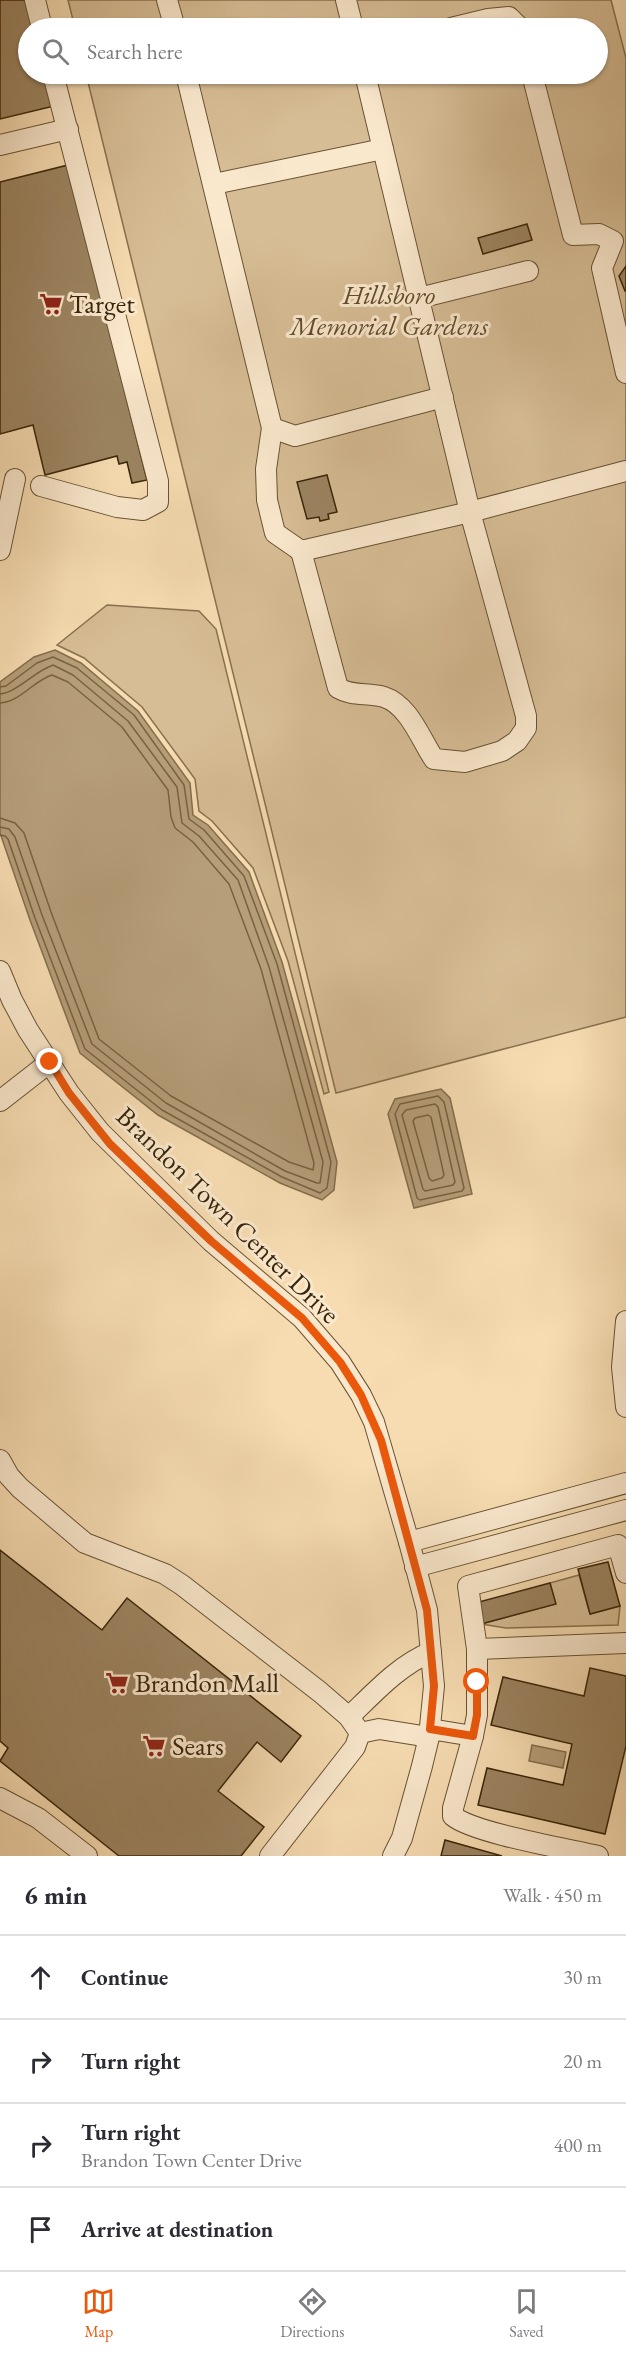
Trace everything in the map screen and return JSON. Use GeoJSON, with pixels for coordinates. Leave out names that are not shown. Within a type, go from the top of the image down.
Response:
{"type":"FeatureCollection","features":[{"type":"Feature","properties":{"kind":"street"},"geometry":{"type":"LineString","coordinates":[[34,0],[39,18]]}},
{"type":"Feature","properties":{"kind":"street"},"geometry":{"type":"LineString","coordinates":[[167,0],[172,18]]}},
{"type":"Feature","properties":{"kind":"street"},"geometry":{"type":"LineString","coordinates":[[346,0],[350,18]]}},
{"type":"Feature","properties":{"kind":"street"},"geometry":{"type":"LineString","coordinates":[[41,486],[117,507],[143,510],[158,502],[158,481],[56,84]]}},
{"type":"Feature","properties":{"kind":"street"},"geometry":{"type":"LineString","coordinates":[[189,84],[272,428],[266,469],[267,500],[275,533],[301,550],[338,688],[349,694],[386,697],[400,707],[434,759],[465,762],[502,751],[517,741],[526,728],[526,716],[470,512],[367,84]]}},
{"type":"Feature","properties":{"kind":"street"},"geometry":{"type":"LineString","coordinates":[[535,84],[573,235],[599,234],[613,241],[603,268],[626,373]]}},
{"type":"Feature","properties":{"kind":"street"},"geometry":{"type":"LineString","coordinates":[[0,146],[68,129]]}},
{"type":"Feature","properties":{"kind":"street"},"geometry":{"type":"LineString","coordinates":[[214,184],[383,149]]}},
{"type":"Feature","properties":{"kind":"street"},"geometry":{"type":"LineString","coordinates":[[419,298],[528,271]]}},
{"type":"Feature","properties":{"kind":"street"},"geometry":{"type":"LineString","coordinates":[[272,428],[295,436],[443,397]]}},
{"type":"Feature","properties":{"kind":"street"},"geometry":{"type":"LineString","coordinates":[[301,550],[470,512],[626,471]]}},
{"type":"Feature","properties":{"kind":"street"},"geometry":{"type":"LineString","coordinates":[[0,550],[15,479]]}},
{"type":"Feature","properties":{"kind":"street","name":"Brandon Town Center Drive"},"geometry":{"type":"LineString","coordinates":[[0,971],[23,1021],[69,1093],[110,1144],[211,1241],[302,1318],[340,1362],[361,1395],[374,1422],[427,1610],[434,1686],[430,1733],[402,1838],[393,1856]]}},
{"type":"Feature","properties":{"kind":"street"},"geometry":{"type":"LineString","coordinates":[[0,1101],[50,1062]]}},
{"type":"Feature","properties":{"kind":"street"},"geometry":{"type":"LineString","coordinates":[[626,1321],[622,1367],[626,1407]]}},
{"type":"Feature","properties":{"kind":"street"},"geometry":{"type":"LineString","coordinates":[[0,1460],[9,1476],[20,1488],[85,1543],[165,1574],[182,1585],[283,1662],[354,1725],[473,1736]]}},
{"type":"Feature","properties":{"kind":"street"},"geometry":{"type":"LineString","coordinates":[[409,1542],[626,1483]]}},
{"type":"Feature","properties":{"kind":"street"},"geometry":{"type":"LineString","coordinates":[[416,1567],[626,1510]]}},
{"type":"Feature","properties":{"kind":"street"},"geometry":{"type":"LineString","coordinates":[[598,1856],[483,1830],[460,1822],[453,1816],[453,1808],[477,1715],[477,1649],[468,1586],[618,1545],[626,1573]]}},
{"type":"Feature","properties":{"kind":"street"},"geometry":{"type":"LineString","coordinates":[[477,1649],[626,1643]]}},
{"type":"Feature","properties":{"kind":"street"},"geometry":{"type":"LineString","coordinates":[[270,1856],[355,1748],[354,1725],[372,1694],[416,1658],[431,1652]]}},
{"type":"Feature","properties":{"kind":"street"},"geometry":{"type":"LineString","coordinates":[[3,1805],[38,1818],[87,1856]]}},
{"type":"Feature","properties":{"kind":"green space","name":"Hillsboro Memorial Gardens"},"geometry":{"type":"Polygon","coordinates":[[[68,0],[611,0],[626,58],[626,1017],[336,1093],[88,84],[608,84],[608,18],[72,18],[68,0]]]}},
{"type":"Feature","properties":{"kind":"green space"},"geometry":{"type":"Polygon","coordinates":[[[107,605],[199,611],[216,629],[329,1092],[324,1094],[288,961],[253,868],[212,821],[199,811],[195,779],[142,707],[84,658],[57,645],[107,605]]]}},
{"type":"Feature","properties":{"kind":"green space"},"geometry":{"type":"Polygon","coordinates":[[[579,1575],[590,1614],[620,1606],[618,1625],[506,1628],[481,1624],[555,1604],[550,1583],[579,1575]]]}},
{"type":"Feature","properties":{"kind":"water"},"geometry":{"type":"Polygon","coordinates":[[[55,650],[81,663],[138,711],[190,783],[193,815],[208,825],[249,872],[282,962],[337,1162],[334,1190],[322,1200],[280,1183],[158,1115],[80,1053],[0,833],[0,682],[34,657],[55,650]]]}},
{"type":"Feature","properties":{"kind":"water"},"geometry":{"type":"Polygon","coordinates":[[[441,1089],[450,1098],[472,1194],[414,1208],[388,1114],[395,1099],[441,1089]]]}},
{"type":"Feature","properties":{"kind":"water"},"geometry":{"type":"Polygon","coordinates":[[[532,1745],[566,1752],[563,1768],[529,1761],[532,1745]]]}},
{"type":"Feature","properties":{"kind":"building"},"geometry":{"type":"Polygon","coordinates":[[[0,0],[28,0],[32,18],[18,18],[18,84],[48,84],[54,106],[0,119],[0,0]]]}},
{"type":"Feature","properties":{"kind":"building","name":"Target"},"geometry":{"type":"Polygon","coordinates":[[[68,165],[147,480],[132,483],[127,462],[119,464],[117,456],[45,475],[33,425],[0,434],[0,182],[68,165]]]}},
{"type":"Feature","properties":{"kind":"building"},"geometry":{"type":"Polygon","coordinates":[[[527,224],[532,240],[483,254],[478,238],[527,224]]]}},
{"type":"Feature","properties":{"kind":"building"},"geometry":{"type":"Polygon","coordinates":[[[626,266],[626,291],[625,291],[619,276],[626,266]]]}},
{"type":"Feature","properties":{"kind":"building"},"geometry":{"type":"Polygon","coordinates":[[[327,475],[337,512],[328,514],[329,519],[320,521],[319,517],[307,519],[297,482],[327,475]]]}},
{"type":"Feature","properties":{"kind":"building","name":"Brandon Mall"},"geometry":{"type":"Polygon","coordinates":[[[0,1550],[102,1630],[127,1598],[301,1736],[281,1762],[257,1742],[218,1791],[264,1827],[241,1856],[119,1856],[0,1761],[8,1748],[0,1741],[0,1550]]]}},
{"type":"Feature","properties":{"kind":"building"},"geometry":{"type":"Polygon","coordinates":[[[608,1562],[620,1606],[590,1614],[578,1569],[608,1562]]]}},
{"type":"Feature","properties":{"kind":"building"},"geometry":{"type":"Polygon","coordinates":[[[550,1583],[556,1604],[481,1624],[475,1603],[550,1583]]]}},
{"type":"Feature","properties":{"kind":"building"},"geometry":{"type":"Polygon","coordinates":[[[590,1668],[626,1676],[626,1746],[605,1834],[478,1805],[487,1768],[563,1785],[572,1744],[491,1725],[503,1677],[584,1696],[590,1668]]]}},
{"type":"Feature","properties":{"kind":"building"},"geometry":{"type":"Polygon","coordinates":[[[445,1840],[502,1856],[441,1856],[445,1840]]]}},
{"type":"Feature","properties":{"kind":"place","name":"Target"},"geometry":{"type":"Point","coordinates":[51,304]}},
{"type":"Feature","properties":{"kind":"place","name":"Brandon Mall"},"geometry":{"type":"Point","coordinates":[117,1683]}},
{"type":"Feature","properties":{"kind":"place","name":"Sears"},"geometry":{"type":"Point","coordinates":[154,1746]}},
{"type":"Feature","properties":{"kind":"route"},"geometry":{"type":"LineString","coordinates":[[50,1062],[69,1093],[110,1144],[211,1241],[302,1318],[340,1362],[361,1395],[381,1440],[427,1610],[434,1686],[430,1729],[473,1736],[477,1715],[477,1682]]}}]}
